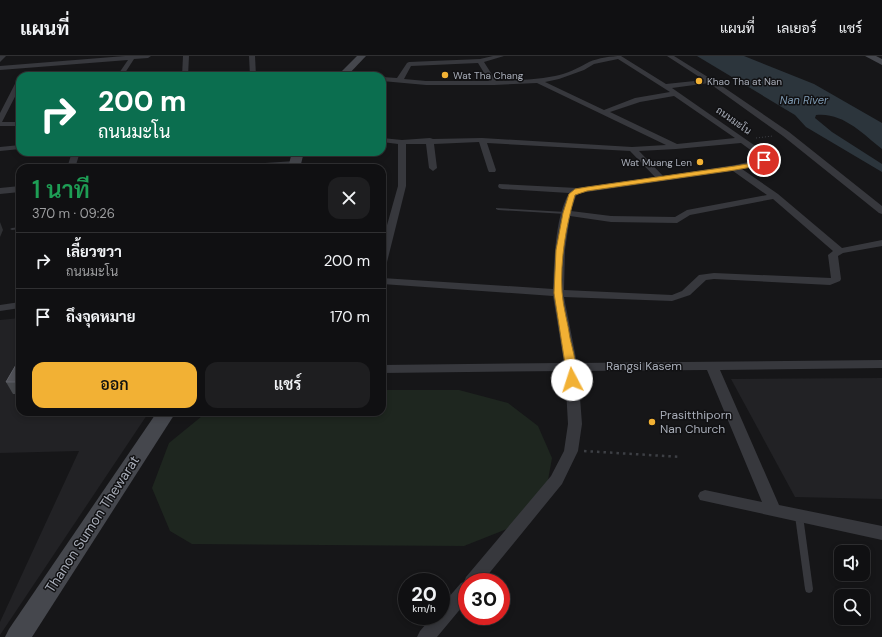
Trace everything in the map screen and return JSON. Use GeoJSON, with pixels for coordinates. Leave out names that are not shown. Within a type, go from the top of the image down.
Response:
{"type":"FeatureCollection","features":[{"type":"Feature","properties":{"kind":"street"},"geometry":{"type":"LineString","coordinates":[[0,60],[3,56]]}},
{"type":"Feature","properties":{"kind":"street"},"geometry":{"type":"LineString","coordinates":[[0,68],[148,56]]}},
{"type":"Feature","properties":{"kind":"street"},"geometry":{"type":"LineString","coordinates":[[184,72],[186,56]]}},
{"type":"Feature","properties":{"kind":"street"},"geometry":{"type":"LineString","coordinates":[[252,56],[253,72]]}},
{"type":"Feature","properties":{"kind":"street"},"geometry":{"type":"LineString","coordinates":[[346,72],[362,56]]}},
{"type":"Feature","properties":{"kind":"street"},"geometry":{"type":"LineString","coordinates":[[399,81],[409,64],[480,62],[501,56]]}},
{"type":"Feature","properties":{"kind":"street"},"geometry":{"type":"LineString","coordinates":[[386,79],[426,83],[494,84],[538,82],[582,70],[592,63],[618,56]]}},
{"type":"Feature","properties":{"kind":"street","name":"ถนนมะโน"},"geometry":{"type":"LineString","coordinates":[[502,186],[577,191],[735,168],[761,163],[764,160],[764,156],[743,140],[667,86],[618,56]]}},
{"type":"Feature","properties":{"kind":"street"},"geometry":{"type":"LineString","coordinates":[[670,56],[710,80],[786,134],[882,211]]}},
{"type":"Feature","properties":{"kind":"street"},"geometry":{"type":"LineString","coordinates":[[869,56],[882,62]]}},
{"type":"Feature","properties":{"kind":"street"},"geometry":{"type":"LineString","coordinates":[[123,72],[132,57]]}},
{"type":"Feature","properties":{"kind":"street"},"geometry":{"type":"LineString","coordinates":[[480,62],[494,84]]}},
{"type":"Feature","properties":{"kind":"street"},"geometry":{"type":"LineString","coordinates":[[24,72],[27,66]]}},
{"type":"Feature","properties":{"kind":"street"},"geometry":{"type":"LineString","coordinates":[[667,86],[710,80]]}},
{"type":"Feature","properties":{"kind":"street"},"geometry":{"type":"LineString","coordinates":[[538,82],[676,147]]}},
{"type":"Feature","properties":{"kind":"street"},"geometry":{"type":"LineString","coordinates":[[0,120],[16,88]]}},
{"type":"Feature","properties":{"kind":"street"},"geometry":{"type":"LineString","coordinates":[[604,112],[638,100],[676,93]]}},
{"type":"Feature","properties":{"kind":"street"},"geometry":{"type":"LineString","coordinates":[[0,124],[16,124]]}},
{"type":"Feature","properties":{"kind":"street"},"geometry":{"type":"LineString","coordinates":[[386,140],[402,142],[430,140],[482,140],[632,149],[676,147],[743,140]]}},
{"type":"Feature","properties":{"kind":"street"},"geometry":{"type":"LineString","coordinates":[[430,140],[434,168]]}},
{"type":"Feature","properties":{"kind":"street"},"geometry":{"type":"LineString","coordinates":[[482,140],[492,170]]}},
{"type":"Feature","properties":{"kind":"street"},"geometry":{"type":"LineString","coordinates":[[386,247],[402,186],[402,142]]}},
{"type":"Feature","properties":{"kind":"street"},"geometry":{"type":"LineString","coordinates":[[0,150],[16,148]]}},
{"type":"Feature","properties":{"kind":"street"},"geometry":{"type":"LineString","coordinates":[[632,149],[662,179]]}},
{"type":"Feature","properties":{"kind":"street"},"geometry":{"type":"LineString","coordinates":[[735,168],[775,196],[840,251]]}},
{"type":"Feature","properties":{"kind":"street"},"geometry":{"type":"LineString","coordinates":[[0,191],[16,189]]}},
{"type":"Feature","properties":{"kind":"street"},"geometry":{"type":"LineString","coordinates":[[480,573],[557,480],[570,451],[575,424],[571,366],[558,293],[560,250],[566,213],[572,194],[577,191]]}},
{"type":"Feature","properties":{"kind":"street"},"geometry":{"type":"LineString","coordinates":[[566,213],[611,219],[677,220],[687,213],[775,196]]}},
{"type":"Feature","properties":{"kind":"street"},"geometry":{"type":"LineString","coordinates":[[386,281],[558,293],[672,298],[683,296],[689,292],[703,277],[714,276],[830,282],[836,279],[833,255],[840,251],[882,243]]}},
{"type":"Feature","properties":{"kind":"street"},"geometry":{"type":"LineString","coordinates":[[0,308],[16,304]]}},
{"type":"Feature","properties":{"kind":"street","name":"Rangsi Kasem"},"geometry":{"type":"LineString","coordinates":[[386,369],[882,364]]}},
{"type":"Feature","properties":{"kind":"street"},"geometry":{"type":"LineString","coordinates":[[712,366],[774,510]]}},
{"type":"Feature","properties":{"kind":"street","name":"Thanon Sumon Thewarat"},"geometry":{"type":"LineString","coordinates":[[18,637],[163,416]]}},
{"type":"Feature","properties":{"kind":"street"},"geometry":{"type":"LineString","coordinates":[[705,496],[882,533]]}},
{"type":"Feature","properties":{"kind":"street"},"geometry":{"type":"LineString","coordinates":[[426,637],[458,599]]}},
{"type":"Feature","properties":{"kind":"lane"},"geometry":{"type":"LineString","coordinates":[[258,164],[296,161]]}},
{"type":"Feature","properties":{"kind":"lane"},"geometry":{"type":"LineString","coordinates":[[498,209],[566,213]]}},
{"type":"Feature","properties":{"kind":"lane"},"geometry":{"type":"LineString","coordinates":[[12,229],[16,228]]}},
{"type":"Feature","properties":{"kind":"lane"},"geometry":{"type":"LineString","coordinates":[[799,516],[809,590]]}},
{"type":"Feature","properties":{"kind":"path"},"geometry":{"type":"LineString","coordinates":[[743,140],[786,134]]}},
{"type":"Feature","properties":{"kind":"path"},"geometry":{"type":"LineString","coordinates":[[570,451],[681,457]]}},
{"type":"Feature","properties":{"kind":"shaded area"},"geometry":{"type":"Polygon","coordinates":[[[16,318],[16,388],[13,394],[16,394],[16,416],[146,416],[0,635],[0,622],[79,451],[0,453],[0,320],[16,318]]]}},
{"type":"Feature","properties":{"kind":"shaded area"},"geometry":{"type":"Polygon","coordinates":[[[882,378],[882,499],[795,497],[731,379],[882,378]]]}},
{"type":"Feature","properties":{"kind":"shaded area"},"geometry":{"type":"Polygon","coordinates":[[[386,390],[459,390],[508,403],[538,426],[552,458],[546,491],[517,525],[464,546],[192,544],[170,531],[152,488],[169,443],[202,416],[386,416],[386,390]]]}},
{"type":"Feature","properties":{"kind":"water","name":"Nan River"},"geometry":{"type":"Polygon","coordinates":[[[697,56],[744,56],[814,84],[882,123],[882,149],[844,120],[826,115],[816,115],[815,118],[832,132],[882,164],[882,172],[806,127],[795,115],[697,56]]]}},
{"type":"Feature","properties":{"kind":"building"},"geometry":{"type":"Polygon","coordinates":[[[16,365],[16,382],[6,382],[16,365]]]}},
{"type":"Feature","properties":{"kind":"place","name":"Wat Tha Chang"},"geometry":{"type":"Point","coordinates":[445,75]}},
{"type":"Feature","properties":{"kind":"place","name":"Khao Tha at Nan"},"geometry":{"type":"Point","coordinates":[699,81]}},
{"type":"Feature","properties":{"kind":"place","name":"Wat Muang Len"},"geometry":{"type":"Point","coordinates":[700,162]}},
{"type":"Feature","properties":{"kind":"place","name":"Prasitthiporn Nan Church"},"geometry":{"type":"Point","coordinates":[652,422]}},
{"type":"Feature","properties":{"kind":"route"},"geometry":{"type":"LineString","coordinates":[[572,380],[571,366],[558,293],[560,250],[566,213],[572,194],[577,191],[587,189],[735,168],[761,163],[764,160]]}}]}
